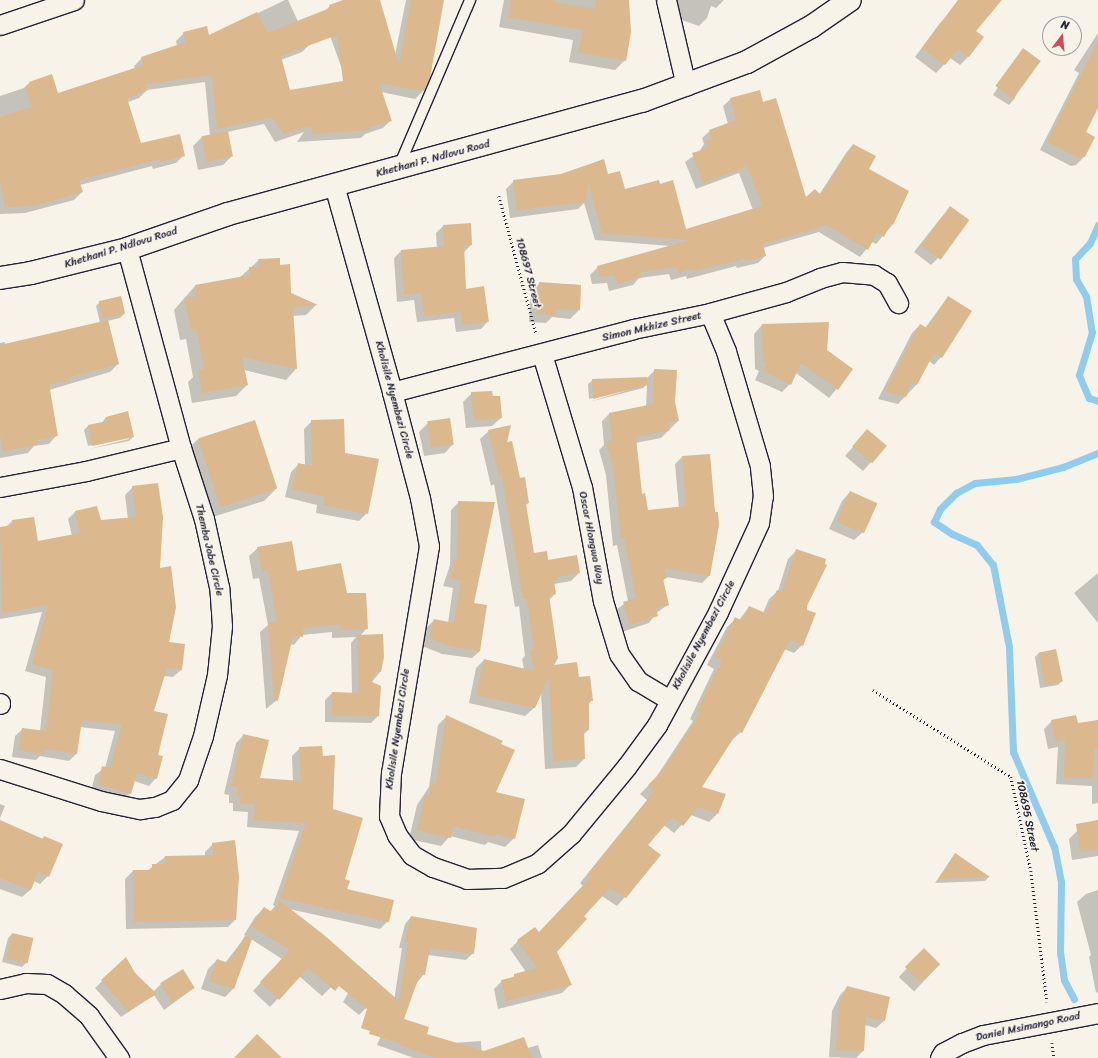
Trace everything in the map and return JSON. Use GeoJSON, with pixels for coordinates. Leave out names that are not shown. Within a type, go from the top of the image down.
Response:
{"type":"FeatureCollection","features":[{"type":"Feature","properties":{"kind":"street"},"geometry":{"type":"LineString","coordinates":[[0,25],[74,0]]}},
{"type":"Feature","properties":{"kind":"street"},"geometry":{"type":"LineString","coordinates":[[666,0],[686,86]]}},
{"type":"Feature","properties":{"kind":"street","name":"Khethani P. Ndlovu Road"},"geometry":{"type":"LineString","coordinates":[[0,278],[31,273],[127,249],[228,214],[642,101],[686,86],[747,62],[811,27],[850,0]]}},
{"type":"Feature","properties":{"kind":"street","name":"Kholisile Nyembezi Circle"},"geometry":{"type":"LineString","coordinates":[[334,185],[420,498],[429,546],[409,651],[389,796],[389,816],[397,835],[412,855],[433,867],[467,879],[503,878],[538,863],[571,834],[627,766],[657,725],[718,612],[759,523],[763,496],[760,466],[726,351],[710,313]]}},
{"type":"Feature","properties":{"kind":"street","name":"Themba Jobe Circle"},"geometry":{"type":"LineString","coordinates":[[0,769],[101,801],[140,809],[155,808],[172,800],[188,780],[203,736],[217,675],[222,626],[219,587],[204,519],[181,448],[127,249]]}},
{"type":"Feature","properties":{"kind":"street","name":"Simon Mkhize Street"},"geometry":{"type":"LineString","coordinates":[[392,392],[633,329],[710,313],[786,292],[820,278],[842,272],[874,275],[887,283],[898,303]]}},
{"type":"Feature","properties":{"kind":"street","name":"Oscar Hlongwa Way"},"geometry":{"type":"LineString","coordinates":[[542,354],[582,487],[603,600],[619,654],[638,681],[670,700]]}},
{"type":"Feature","properties":{"kind":"street"},"geometry":{"type":"LineString","coordinates":[[0,487],[86,471],[181,448]]}},
{"type":"Feature","properties":{"kind":"street"},"geometry":{"type":"LineString","coordinates":[[0,989],[26,982],[47,984],[64,994],[89,1016],[119,1058]]}},
{"type":"Feature","properties":{"kind":"street","name":"Daniel Msimango Road"},"geometry":{"type":"LineString","coordinates":[[940,1058],[944,1053],[962,1043],[983,1035],[1049,1021],[1098,1013]]}},
{"type":"Feature","properties":{"kind":"lane"},"geometry":{"type":"LineString","coordinates":[[398,168],[470,0]]}},
{"type":"Feature","properties":{"kind":"path","name":"108697 Street"},"geometry":{"type":"LineString","coordinates":[[499,196],[542,354]]}},
{"type":"Feature","properties":{"kind":"path","name":"108695 Street"},"geometry":{"type":"LineString","coordinates":[[873,690],[1011,776],[1031,871],[1049,1021]]}},
{"type":"Feature","properties":{"kind":"building"},"geometry":{"type":"Polygon","coordinates":[[[343,0],[380,0],[399,65],[411,0],[444,0],[430,78],[424,91],[379,83],[392,121],[370,127],[370,130],[313,134],[311,126],[283,134],[272,117],[217,129],[212,75],[146,84],[148,90],[127,98],[141,143],[180,134],[185,156],[160,162],[160,159],[79,180],[83,192],[34,206],[5,207],[0,180],[0,117],[32,107],[25,87],[30,85],[29,82],[52,74],[58,93],[144,65],[141,57],[186,42],[183,32],[207,26],[209,35],[257,12],[267,33],[330,8],[329,5],[343,0]],[[337,35],[281,56],[290,90],[343,81],[337,35]]]}},
{"type":"Feature","properties":{"kind":"building"},"geometry":{"type":"Polygon","coordinates":[[[511,0],[554,0],[554,2],[596,9],[595,0],[629,0],[631,32],[626,61],[578,52],[583,30],[508,17],[511,0]]]}},
{"type":"Feature","properties":{"kind":"building"},"geometry":{"type":"Polygon","coordinates":[[[958,0],[1002,0],[976,31],[984,37],[969,57],[958,49],[945,65],[922,48],[958,0]]]}},
{"type":"Feature","properties":{"kind":"building"},"geometry":{"type":"Polygon","coordinates":[[[1098,41],[1098,108],[1086,132],[1095,137],[1085,157],[1081,156],[1080,158],[1047,142],[1098,41]]]}},
{"type":"Feature","properties":{"kind":"building"},"geometry":{"type":"Polygon","coordinates":[[[1023,48],[1041,61],[1013,99],[995,86],[1023,48]]]}},
{"type":"Feature","properties":{"kind":"building"},"geometry":{"type":"Polygon","coordinates":[[[760,90],[763,102],[776,98],[806,197],[815,189],[821,195],[853,144],[876,156],[869,169],[909,191],[893,225],[891,223],[884,237],[877,233],[868,250],[827,225],[763,244],[766,256],[745,261],[744,259],[694,271],[693,269],[678,273],[677,267],[640,272],[642,277],[617,284],[614,275],[600,277],[597,266],[690,240],[602,233],[588,181],[586,202],[517,210],[513,180],[561,174],[604,159],[608,174],[620,171],[625,189],[659,180],[660,184],[673,180],[686,229],[762,206],[747,166],[703,183],[692,153],[708,148],[705,141],[712,139],[709,130],[736,120],[730,98],[760,90]]]}},
{"type":"Feature","properties":{"kind":"building"},"geometry":{"type":"Polygon","coordinates":[[[228,131],[233,157],[206,162],[201,136],[228,131]]]}},
{"type":"Feature","properties":{"kind":"building"},"geometry":{"type":"Polygon","coordinates":[[[950,206],[969,220],[941,260],[921,246],[950,206]]]}},
{"type":"Feature","properties":{"kind":"building"},"geometry":{"type":"Polygon","coordinates":[[[471,223],[472,245],[464,246],[466,289],[484,286],[489,322],[463,325],[461,312],[424,316],[421,293],[404,295],[401,250],[444,246],[443,225],[471,223]]]}},
{"type":"Feature","properties":{"kind":"building"},"geometry":{"type":"Polygon","coordinates":[[[280,258],[280,265],[290,264],[291,293],[318,305],[293,307],[297,369],[242,357],[248,385],[202,393],[198,370],[204,369],[196,328],[191,329],[184,298],[197,296],[195,285],[250,275],[249,267],[259,267],[258,259],[280,258]]]}},
{"type":"Feature","properties":{"kind":"building"},"geometry":{"type":"Polygon","coordinates":[[[539,282],[581,285],[580,310],[556,309],[555,315],[537,314],[539,282]]]}},
{"type":"Feature","properties":{"kind":"building"},"geometry":{"type":"Polygon","coordinates":[[[121,296],[125,314],[103,319],[99,301],[121,296]]]}},
{"type":"Feature","properties":{"kind":"building"},"geometry":{"type":"Polygon","coordinates":[[[948,296],[972,311],[942,358],[934,353],[917,385],[911,382],[906,397],[885,391],[920,324],[927,328],[948,296]]]}},
{"type":"Feature","properties":{"kind":"building"},"geometry":{"type":"Polygon","coordinates":[[[108,320],[119,364],[70,377],[70,381],[49,384],[58,436],[36,440],[37,445],[3,451],[0,434],[0,345],[108,320]]]}},
{"type":"Feature","properties":{"kind":"building"},"geometry":{"type":"Polygon","coordinates":[[[829,322],[827,350],[853,369],[838,390],[801,363],[791,385],[763,371],[767,363],[763,361],[762,324],[829,322]]]}},
{"type":"Feature","properties":{"kind":"building"},"geometry":{"type":"Polygon","coordinates":[[[654,369],[677,370],[675,402],[679,421],[668,423],[670,430],[636,437],[642,494],[645,493],[648,510],[686,506],[682,456],[710,454],[715,512],[718,512],[719,525],[710,576],[664,568],[667,578],[663,579],[669,605],[656,608],[658,616],[630,625],[623,602],[636,598],[624,538],[621,539],[613,467],[606,442],[612,440],[609,413],[653,404],[654,369]]]}},
{"type":"Feature","properties":{"kind":"building"},"geometry":{"type":"Polygon","coordinates":[[[647,377],[648,385],[593,399],[592,379],[647,377]]]}},
{"type":"Feature","properties":{"kind":"building"},"geometry":{"type":"Polygon","coordinates":[[[492,391],[493,396],[500,396],[502,418],[474,420],[471,392],[492,391]]]}},
{"type":"Feature","properties":{"kind":"building"},"geometry":{"type":"Polygon","coordinates":[[[128,411],[134,437],[92,446],[88,425],[107,421],[106,417],[128,411]]]}},
{"type":"Feature","properties":{"kind":"building"},"geometry":{"type":"Polygon","coordinates":[[[450,418],[454,445],[431,448],[427,421],[450,418]]]}},
{"type":"Feature","properties":{"kind":"building"},"geometry":{"type":"Polygon","coordinates":[[[344,419],[345,453],[379,459],[368,514],[323,505],[325,497],[292,489],[298,463],[312,466],[311,420],[344,419]]]}},
{"type":"Feature","properties":{"kind":"building"},"geometry":{"type":"Polygon","coordinates":[[[255,420],[277,488],[220,507],[198,439],[255,420]]]}},
{"type":"Feature","properties":{"kind":"building"},"geometry":{"type":"Polygon","coordinates":[[[511,425],[507,442],[512,441],[520,478],[525,477],[529,503],[526,504],[534,553],[547,551],[548,560],[577,555],[580,573],[557,577],[557,580],[554,581],[556,594],[549,595],[558,658],[554,665],[577,662],[579,677],[590,676],[593,701],[589,701],[589,730],[584,731],[585,759],[553,761],[549,677],[535,708],[476,695],[484,659],[534,671],[530,650],[534,649],[527,599],[523,599],[501,471],[500,479],[488,430],[511,425]]]}},
{"type":"Feature","properties":{"kind":"building"},"geometry":{"type":"Polygon","coordinates":[[[867,429],[887,446],[872,463],[852,447],[867,429]]]}},
{"type":"Feature","properties":{"kind":"building"},"geometry":{"type":"Polygon","coordinates":[[[158,483],[163,517],[160,568],[171,566],[176,607],[169,642],[185,644],[182,670],[167,668],[154,711],[168,714],[158,755],[163,756],[157,779],[137,773],[131,794],[98,784],[102,766],[110,768],[122,724],[82,720],[77,754],[45,749],[44,754],[19,750],[22,728],[46,731],[53,670],[32,664],[48,605],[2,613],[0,527],[13,525],[12,520],[34,517],[38,541],[80,533],[75,511],[97,506],[101,520],[136,517],[132,486],[158,483]]]}},
{"type":"Feature","properties":{"kind":"building"},"geometry":{"type":"Polygon","coordinates":[[[850,491],[877,503],[864,533],[837,521],[850,491]]]}},
{"type":"Feature","properties":{"kind":"building"},"geometry":{"type":"Polygon","coordinates":[[[458,501],[495,502],[474,603],[487,605],[480,651],[450,646],[429,638],[434,619],[454,623],[461,580],[450,578],[454,559],[457,560],[458,501]]]}},
{"type":"Feature","properties":{"kind":"building"},"geometry":{"type":"Polygon","coordinates":[[[292,541],[297,571],[341,563],[347,593],[366,593],[368,629],[341,630],[340,624],[303,628],[303,637],[293,636],[278,701],[274,700],[268,623],[277,622],[268,570],[262,571],[257,547],[292,541]]]}},
{"type":"Feature","properties":{"kind":"building"},"geometry":{"type":"Polygon","coordinates":[[[796,549],[826,559],[825,564],[827,565],[807,606],[807,610],[816,613],[803,646],[790,640],[742,733],[738,731],[702,787],[726,794],[718,814],[698,807],[683,826],[672,817],[648,845],[661,855],[626,898],[610,888],[584,916],[587,919],[557,952],[572,985],[506,1001],[501,980],[514,977],[514,974],[537,968],[517,940],[535,927],[539,932],[591,877],[587,875],[654,792],[648,785],[663,770],[700,713],[697,711],[722,660],[715,657],[735,617],[742,621],[749,606],[766,613],[777,590],[782,592],[796,549]]]}},
{"type":"Feature","properties":{"kind":"building"},"geometry":{"type":"Polygon","coordinates":[[[383,634],[384,657],[381,672],[376,671],[372,682],[381,686],[379,716],[332,715],[332,692],[359,693],[357,635],[383,634]]]}},
{"type":"Feature","properties":{"kind":"building"},"geometry":{"type":"Polygon","coordinates":[[[1056,649],[1063,681],[1045,685],[1038,653],[1056,649]]]}},
{"type":"Feature","properties":{"kind":"building"},"geometry":{"type":"Polygon","coordinates":[[[446,715],[503,741],[501,744],[515,750],[496,792],[525,799],[515,839],[496,834],[495,837],[453,826],[451,838],[417,830],[425,795],[429,796],[431,783],[436,784],[446,715]]]}},
{"type":"Feature","properties":{"kind":"building"},"geometry":{"type":"Polygon","coordinates":[[[1076,715],[1078,723],[1098,720],[1098,749],[1094,749],[1093,778],[1064,777],[1065,740],[1056,742],[1051,720],[1076,715]]]}},
{"type":"Feature","properties":{"kind":"building"},"geometry":{"type":"Polygon","coordinates":[[[243,734],[269,740],[260,778],[301,781],[299,747],[322,746],[323,756],[335,755],[333,809],[363,818],[345,879],[350,881],[347,889],[394,900],[389,922],[280,898],[306,823],[254,820],[255,804],[240,803],[241,795],[237,795],[237,787],[231,786],[243,734]]]}},
{"type":"Feature","properties":{"kind":"building"},"geometry":{"type":"Polygon","coordinates":[[[0,820],[43,839],[44,836],[63,844],[49,877],[38,872],[31,890],[0,878],[0,820]]]}},
{"type":"Feature","properties":{"kind":"building"},"geometry":{"type":"Polygon","coordinates":[[[1098,820],[1098,849],[1080,852],[1076,824],[1098,820]]]}},
{"type":"Feature","properties":{"kind":"building"},"geometry":{"type":"Polygon","coordinates":[[[235,840],[239,877],[236,920],[134,922],[133,870],[152,870],[152,864],[165,864],[165,856],[213,855],[212,843],[235,840]]]}},
{"type":"Feature","properties":{"kind":"building"},"geometry":{"type":"Polygon","coordinates":[[[955,853],[990,877],[938,879],[955,853]]]}},
{"type":"Feature","properties":{"kind":"building"},"geometry":{"type":"Polygon","coordinates":[[[279,900],[324,935],[399,1001],[408,942],[404,941],[411,916],[477,928],[474,954],[430,948],[425,975],[420,974],[404,1019],[429,1027],[427,1034],[484,1051],[524,1037],[532,1058],[435,1058],[400,1045],[401,1043],[369,1034],[370,1031],[361,1028],[367,1009],[339,986],[335,991],[308,968],[279,1000],[260,982],[290,950],[251,926],[264,907],[274,913],[279,900]]]}},
{"type":"Feature","properties":{"kind":"building"},"geometry":{"type":"Polygon","coordinates":[[[12,933],[33,938],[28,963],[6,958],[12,933]]]}},
{"type":"Feature","properties":{"kind":"building"},"geometry":{"type":"Polygon","coordinates":[[[245,936],[252,939],[234,989],[209,981],[217,959],[228,963],[245,936]]]}},
{"type":"Feature","properties":{"kind":"building"},"geometry":{"type":"Polygon","coordinates":[[[924,948],[940,964],[921,983],[905,967],[924,948]]]}},
{"type":"Feature","properties":{"kind":"building"},"geometry":{"type":"Polygon","coordinates":[[[126,957],[135,973],[157,994],[128,1011],[101,980],[126,957]]]}},
{"type":"Feature","properties":{"kind":"building"},"geometry":{"type":"Polygon","coordinates":[[[183,969],[195,988],[172,1002],[160,983],[183,969]]]}},
{"type":"Feature","properties":{"kind":"building"},"geometry":{"type":"Polygon","coordinates":[[[847,986],[890,997],[885,1021],[866,1017],[864,1051],[836,1050],[839,1003],[847,986]]]}},
{"type":"Feature","properties":{"kind":"building"},"geometry":{"type":"Polygon","coordinates":[[[257,1034],[282,1058],[234,1058],[257,1034]]]}},
{"type":"Feature","properties":{"kind":"waterway"},"geometry":{"type":"LineString","coordinates":[[1098,225],[1090,243],[1075,259],[1076,279],[1086,296],[1092,332],[1079,375],[1089,398],[1098,401]]}},
{"type":"Feature","properties":{"kind":"waterway"},"geometry":{"type":"LineString","coordinates":[[1074,999],[1064,980],[1060,953],[1061,882],[1054,847],[1013,752],[1009,647],[993,565],[977,545],[952,534],[934,522],[940,509],[956,493],[975,483],[1016,479],[1063,467],[1098,453]]}}]}
